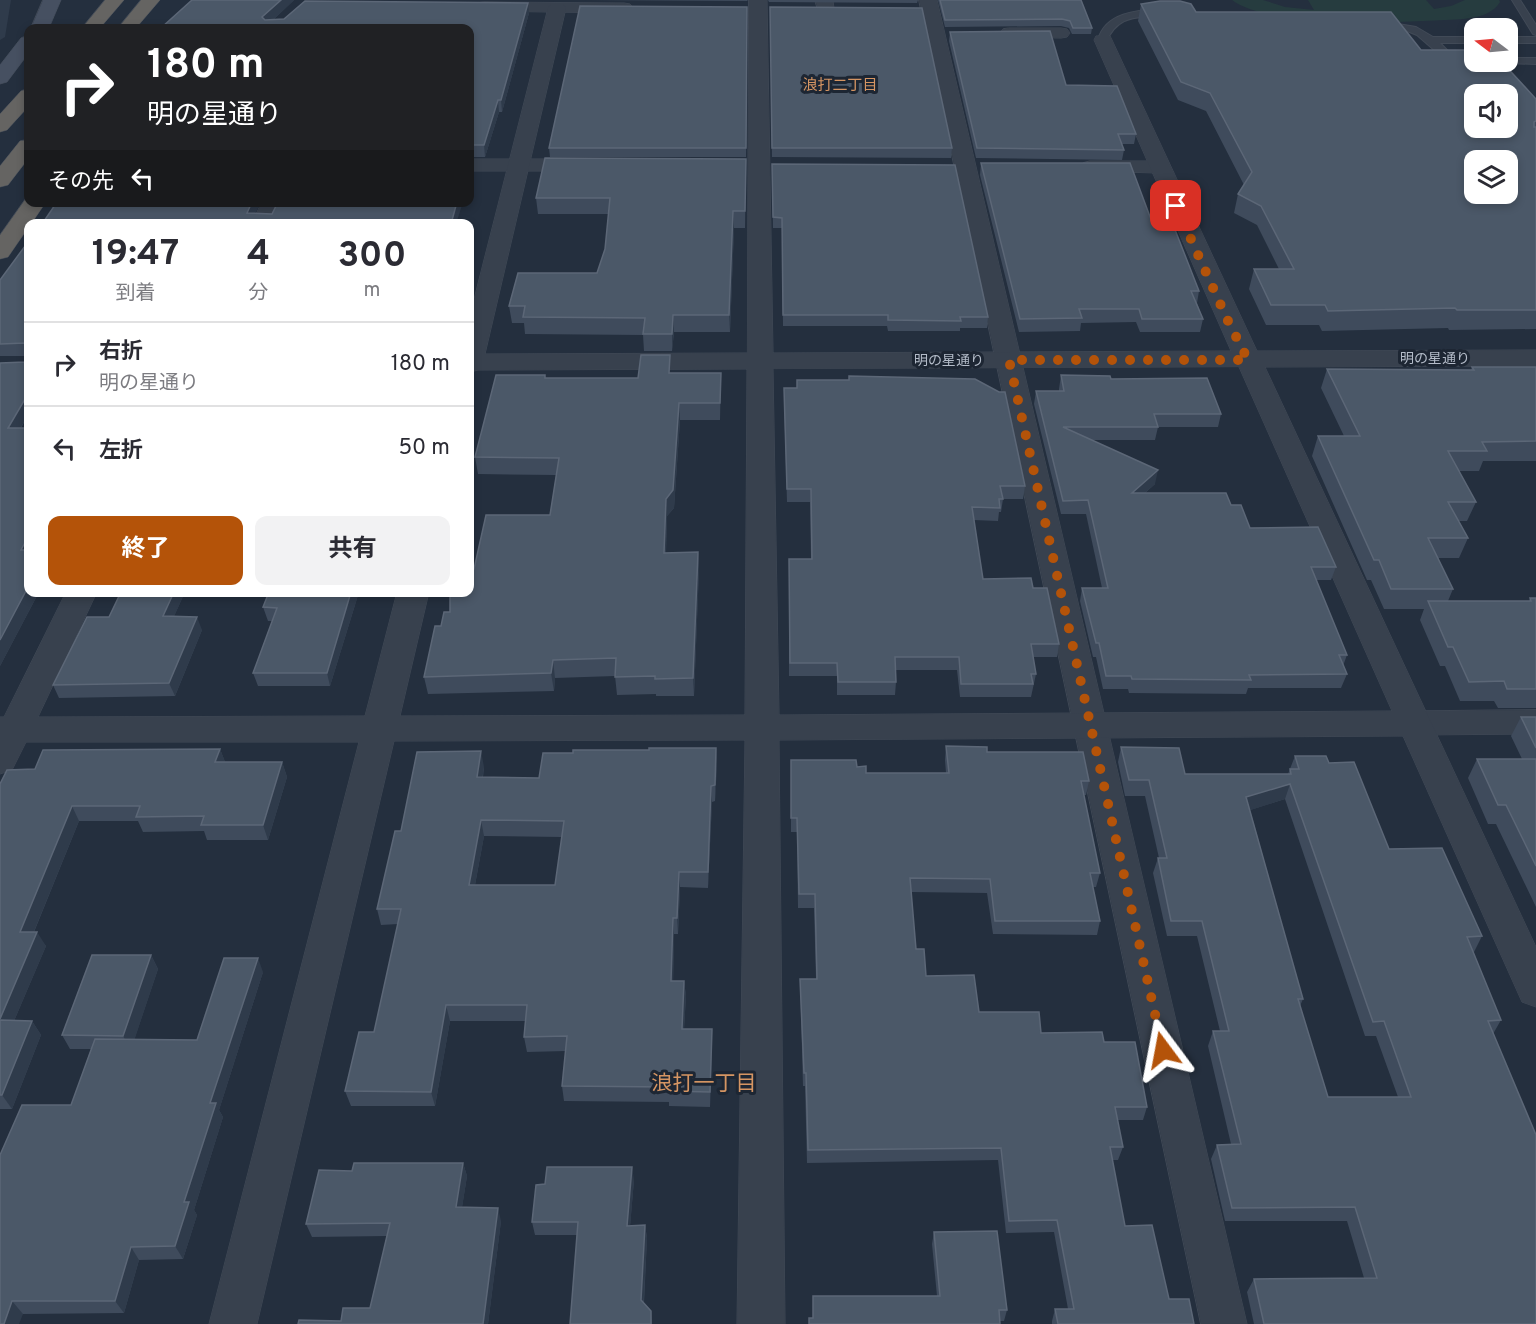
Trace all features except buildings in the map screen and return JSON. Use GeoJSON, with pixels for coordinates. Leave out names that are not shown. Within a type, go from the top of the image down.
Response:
{"type":"FeatureCollection","features":[{"type":"Feature","properties":{"kind":"highway"},"geometry":{"type":"LineString","coordinates":[[94,24],[115,0]]}},
{"type":"Feature","properties":{"kind":"highway"},"geometry":{"type":"LineString","coordinates":[[130,24],[151,0]]}},
{"type":"Feature","properties":{"kind":"highway"},"geometry":{"type":"LineString","coordinates":[[0,126],[24,99]]}},
{"type":"Feature","properties":{"kind":"highway"},"geometry":{"type":"LineString","coordinates":[[0,180],[24,151]]}},
{"type":"Feature","properties":{"kind":"highway"},"geometry":{"type":"LineString","coordinates":[[0,252],[32,207]]}},
{"type":"Feature","properties":{"kind":"main road"},"geometry":{"type":"LineString","coordinates":[[42,24],[52,0]]}},
{"type":"Feature","properties":{"kind":"main road"},"geometry":{"type":"LineString","coordinates":[[0,78],[24,47]]}},
{"type":"Feature","properties":{"kind":"street"},"geometry":{"type":"LineString","coordinates":[[474,0],[471,7],[569,5],[646,8]]}},
{"type":"Feature","properties":{"kind":"street"},"geometry":{"type":"LineString","coordinates":[[474,346],[518,165],[569,5]]}},
{"type":"Feature","properties":{"kind":"street"},"geometry":{"type":"LineString","coordinates":[[907,10],[929,5],[936,34],[964,168],[1224,1324]]}},
{"type":"Feature","properties":{"kind":"street"},"geometry":{"type":"LineString","coordinates":[[804,9],[829,6]]}},
{"type":"Feature","properties":{"kind":"street"},"geometry":{"type":"LineString","coordinates":[[757,7],[762,727],[761,1324]]}},
{"type":"Feature","properties":{"kind":"street"},"geometry":{"type":"LineString","coordinates":[[993,33],[1061,33]]}},
{"type":"Feature","properties":{"kind":"street"},"geometry":{"type":"LineString","coordinates":[[936,34],[958,34]]}},
{"type":"Feature","properties":{"kind":"street"},"geometry":{"type":"LineString","coordinates":[[1103,40],[1228,321],[1248,360],[1536,990]]}},
{"type":"Feature","properties":{"kind":"street"},"geometry":{"type":"LineString","coordinates":[[474,165],[611,165]]}},
{"type":"Feature","properties":{"kind":"street"},"geometry":{"type":"LineString","coordinates":[[1067,168],[1158,167]]}},
{"type":"Feature","properties":{"kind":"street"},"geometry":{"type":"LineString","coordinates":[[940,168],[987,168]]}},
{"type":"Feature","properties":{"kind":"street","name":"明の星通り"},"geometry":{"type":"LineString","coordinates":[[474,363],[1536,358]]}},
{"type":"Feature","properties":{"kind":"street"},"geometry":{"type":"LineString","coordinates":[[0,761],[8,730],[79,597]]}},
{"type":"Feature","properties":{"kind":"street"},"geometry":{"type":"LineString","coordinates":[[233,1324],[412,597]]}},
{"type":"Feature","properties":{"kind":"street"},"geometry":{"type":"LineString","coordinates":[[8,730],[1091,727],[1536,722]]}},
{"type":"Feature","properties":{"kind":"lane"},"geometry":{"type":"LineString","coordinates":[[1103,40],[1105,31],[1119,20],[1144,13],[1169,12],[1159,0]]}},
{"type":"Feature","properties":{"kind":"lane"},"geometry":{"type":"LineString","coordinates":[[1516,0],[1536,32]]}},
{"type":"Feature","properties":{"kind":"lane"},"geometry":{"type":"LineString","coordinates":[[1370,24],[1408,28],[1425,34],[1434,40],[1451,60],[1464,61]]}},
{"type":"Feature","properties":{"kind":"lane"},"geometry":{"type":"LineString","coordinates":[[1434,40],[1464,40]]}},
{"type":"Feature","properties":{"kind":"lane"},"geometry":{"type":"LineString","coordinates":[[1518,40],[1536,40]]}},
{"type":"Feature","properties":{"kind":"lane"},"geometry":{"type":"LineString","coordinates":[[1518,62],[1536,62]]}},
{"type":"Feature","properties":{"kind":"green space"},"geometry":{"type":"Polygon","coordinates":[[[1232,0],[1263,0],[1285,7],[1314,10],[1308,0],[1426,0],[1434,9],[1451,6],[1465,0],[1499,0],[1500,2],[1489,13],[1469,18],[1378,22],[1309,20],[1251,10],[1232,0]]]}},
{"type":"Feature","properties":{"kind":"district","name":"浪打二丁目"},"geometry":{"type":"Point","coordinates":[840,86]}},
{"type":"Feature","properties":{"kind":"district","name":"浪打一丁目"},"geometry":{"type":"Point","coordinates":[704,1084]}},
{"type":"Feature","properties":{"kind":"route"},"geometry":{"type":"LineString","coordinates":[[1163,1050],[1009,360],[1248,360],[1176,206]]}}]}
